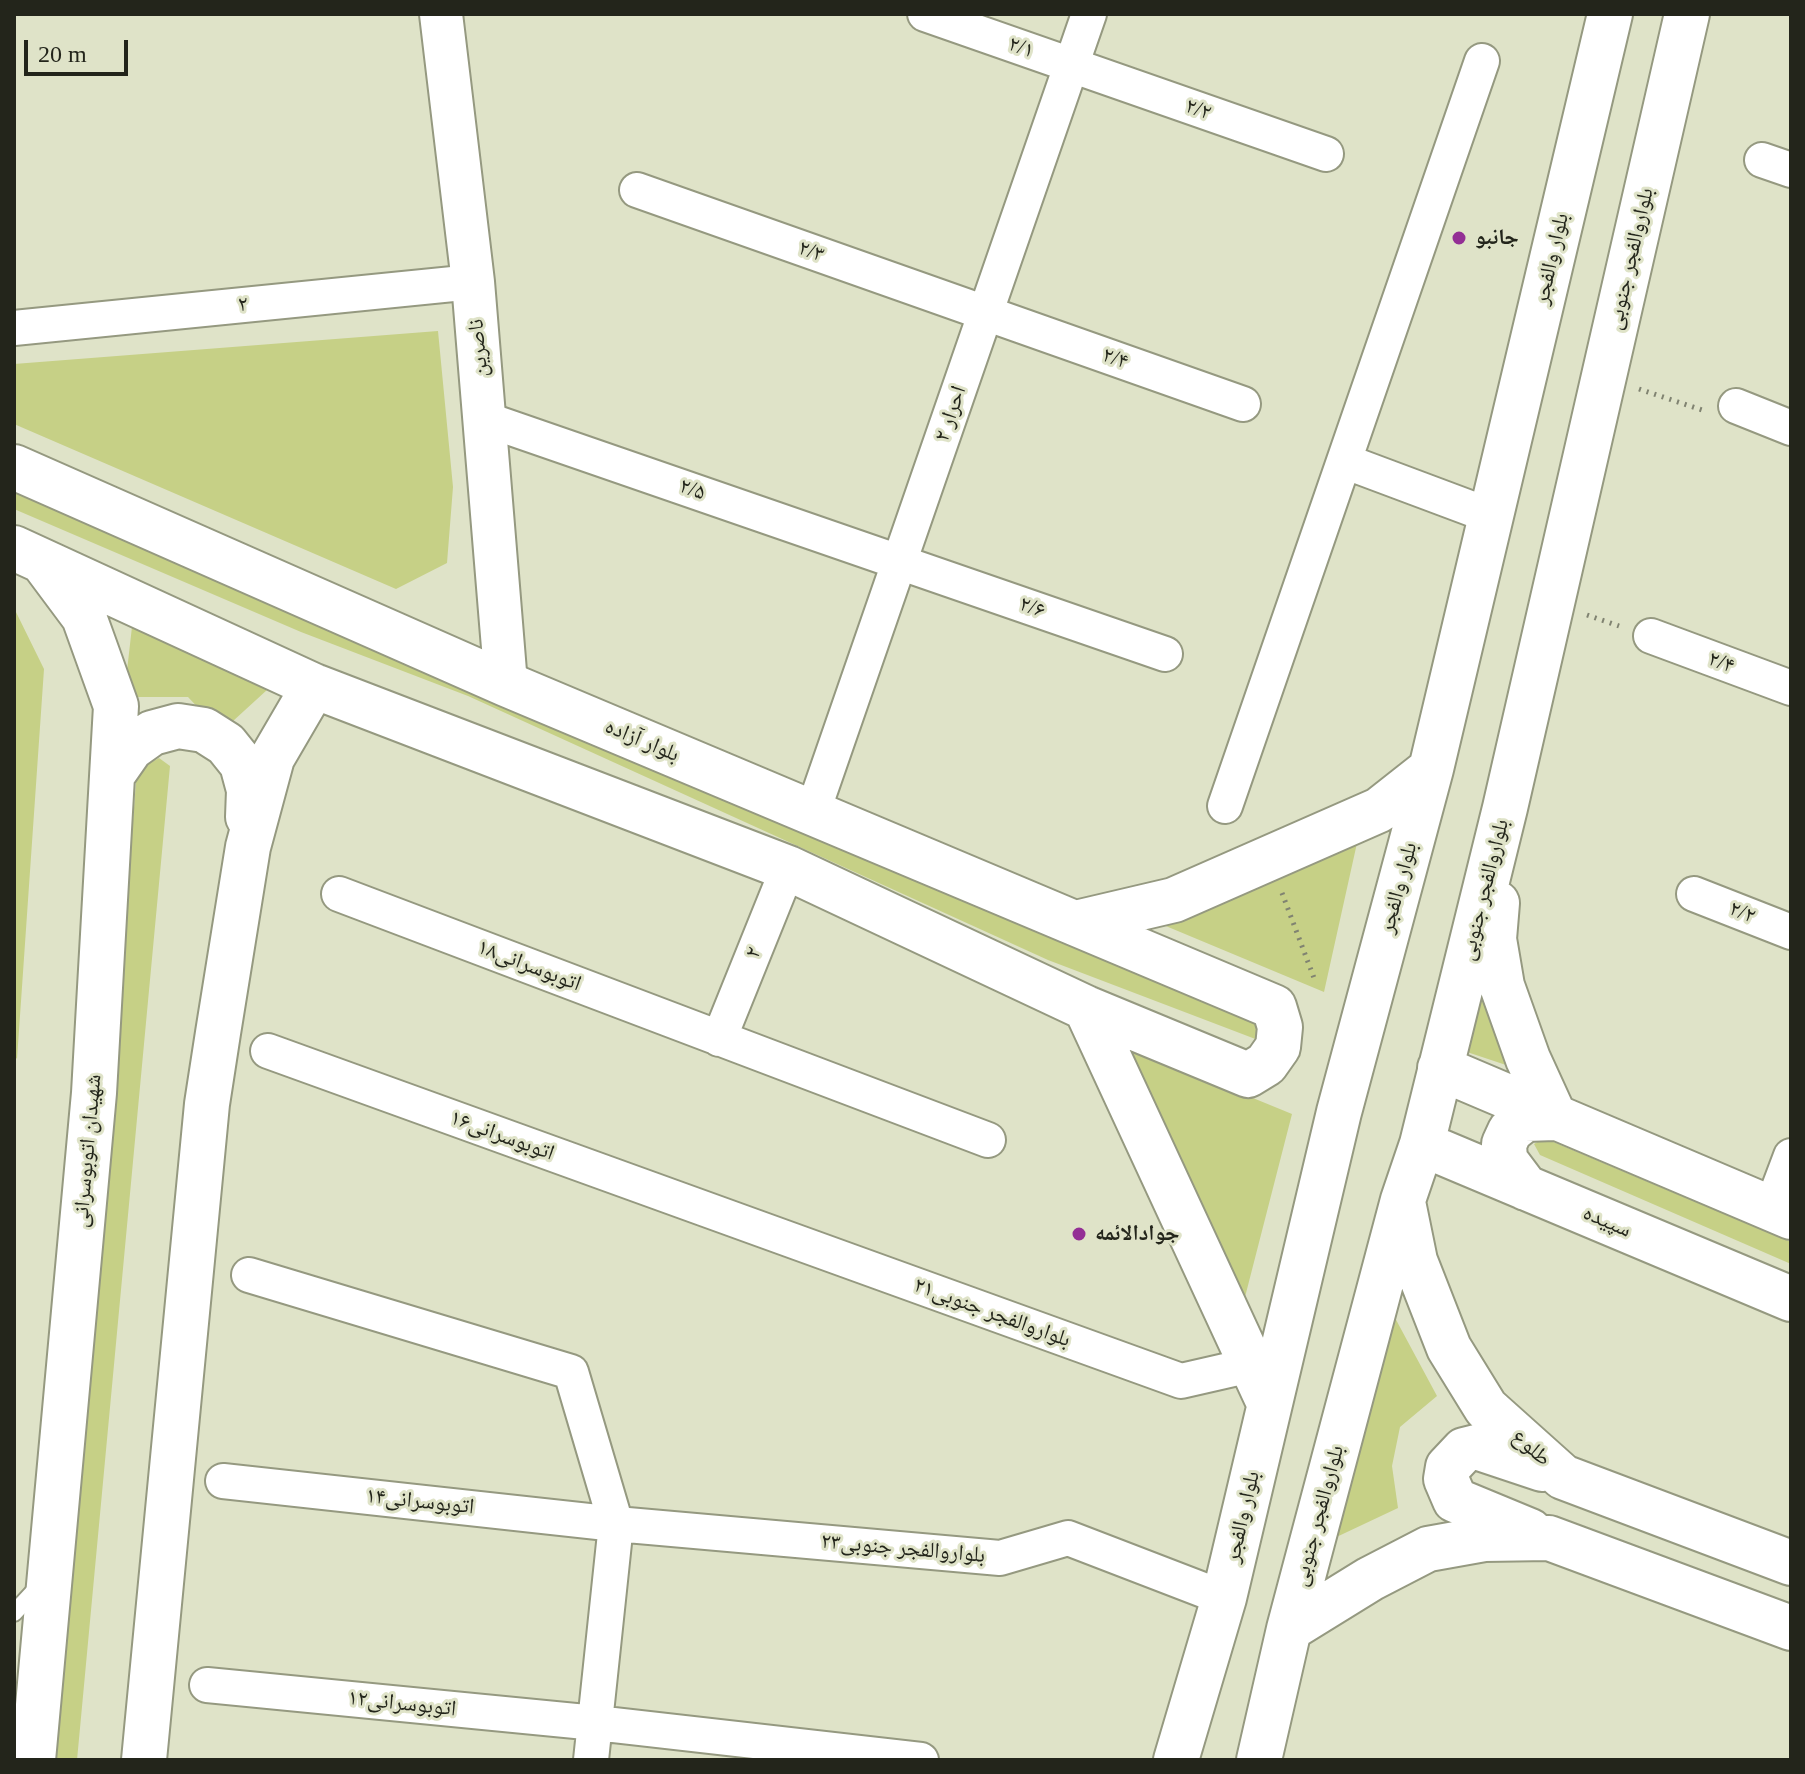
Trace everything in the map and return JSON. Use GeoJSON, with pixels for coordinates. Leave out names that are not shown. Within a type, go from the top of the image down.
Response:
{"type":"FeatureCollection","features":[{"type":"Feature","properties":{"kind":"main road","name":"بلوار والفجر"},"geometry":{"type":"LineString","coordinates":[[1176,1760],[1224,1598],[1260,1384],[1431,769],[1610,14]]}},
{"type":"Feature","properties":{"kind":"main road","name":"بلواروالفجر جنوبی"},"geometry":{"type":"LineString","coordinates":[[1259,1760],[1289,1629],[1403,1200],[1422,1144],[1505,808],[1687,14]]}},
{"type":"Feature","properties":{"kind":"main road","name":"بلوار آزاده"},"geometry":{"type":"LineString","coordinates":[[14,467],[506,684],[1274,1007],[1280,1027],[1278,1047],[1266,1064],[1248,1075],[1086,1008]]}},
{"type":"Feature","properties":{"kind":"main road"},"geometry":{"type":"LineString","coordinates":[[28,554],[314,686],[788,868],[1086,1008],[1260,1384]]}},
{"type":"Feature","properties":{"kind":"main road","name":"شهیدان اتوبوسرانی"},"geometry":{"type":"LineString","coordinates":[[28,554],[84,617],[116,706],[115,771],[94,1093],[33,1760]]}},
{"type":"Feature","properties":{"kind":"main road"},"geometry":{"type":"LineString","coordinates":[[144,1760],[207,1104],[248,847],[272,758],[314,686]]}},
{"type":"Feature","properties":{"kind":"main road"},"geometry":{"type":"LineString","coordinates":[[115,771],[131,748],[152,733],[178,726],[204,730],[226,744],[242,764],[249,790],[248,847]]}},
{"type":"Feature","properties":{"kind":"main road"},"geometry":{"type":"LineString","coordinates":[[1076,923],[1174,900],[1379,810],[1431,769]]}},
{"type":"Feature","properties":{"kind":"main road"},"geometry":{"type":"LineString","coordinates":[[1505,808],[1494,939],[1502,986],[1528,1059],[1555,1118]]}},
{"type":"Feature","properties":{"kind":"main road"},"geometry":{"type":"LineString","coordinates":[[1440,1068],[1781,1213]]}},
{"type":"Feature","properties":{"kind":"main road"},"geometry":{"type":"LineString","coordinates":[[1526,1188],[1505,1160],[1504,1144],[1510,1131],[1525,1119],[1555,1118]]}},
{"type":"Feature","properties":{"kind":"main road","name":"سپیده"},"geometry":{"type":"LineString","coordinates":[[1422,1144],[1791,1299]]}},
{"type":"Feature","properties":{"kind":"main road","name":"طلوع"},"geometry":{"type":"LineString","coordinates":[[1403,1200],[1415,1261],[1449,1348],[1486,1408],[1563,1477],[1791,1563]]}},
{"type":"Feature","properties":{"kind":"main road"},"geometry":{"type":"LineString","coordinates":[[1563,1477],[1476,1447],[1464,1450],[1448,1467],[1446,1479],[1455,1500],[1791,1628]]}},
{"type":"Feature","properties":{"kind":"main road"},"geometry":{"type":"LineString","coordinates":[[1289,1629],[1370,1579],[1428,1549],[1484,1539],[1549,1538]]}},
{"type":"Feature","properties":{"kind":"street","name":"ناصرین"},"geometry":{"type":"LineString","coordinates":[[441,14],[473,282],[506,684]]}},
{"type":"Feature","properties":{"kind":"street","name":"۲/۱"},"geometry":{"type":"LineString","coordinates":[[925,14],[1071,65]]}},
{"type":"Feature","properties":{"kind":"street","name":"۲ احرار"},"geometry":{"type":"LineString","coordinates":[[812,814],[1089,14]]}},
{"type":"Feature","properties":{"kind":"street"},"geometry":{"type":"LineString","coordinates":[[1225,806],[1482,61]]}},
{"type":"Feature","properties":{"kind":"street","name":"۲/۲"},"geometry":{"type":"LineString","coordinates":[[1071,65],[1326,154]]}},
{"type":"Feature","properties":{"kind":"street","name":"۲/۳"},"geometry":{"type":"LineString","coordinates":[[637,190],[986,313]]}},
{"type":"Feature","properties":{"kind":"street","name":"۲"},"geometry":{"type":"LineString","coordinates":[[14,328],[473,282]]}},
{"type":"Feature","properties":{"kind":"street","name":"۲/۴"},"geometry":{"type":"LineString","coordinates":[[986,313],[1243,404]]}},
{"type":"Feature","properties":{"kind":"street"},"geometry":{"type":"LineString","coordinates":[[1736,406],[1791,428]]}},
{"type":"Feature","properties":{"kind":"street","name":"۲/۵"},"geometry":{"type":"LineString","coordinates":[[485,419],[900,562]]}},
{"type":"Feature","properties":{"kind":"street"},"geometry":{"type":"LineString","coordinates":[[1344,461],[1491,516]]}},
{"type":"Feature","properties":{"kind":"street","name":"۲/۶"},"geometry":{"type":"LineString","coordinates":[[900,562],[1165,654]]}},
{"type":"Feature","properties":{"kind":"street","name":"۲/۴"},"geometry":{"type":"LineString","coordinates":[[1651,636],[1791,688]]}},
{"type":"Feature","properties":{"kind":"street","name":"۲"},"geometry":{"type":"LineString","coordinates":[[719,1039],[788,868]]}},
{"type":"Feature","properties":{"kind":"street","name":"اتوبوسرانی۱۸"},"geometry":{"type":"LineString","coordinates":[[339,894],[988,1140]]}},
{"type":"Feature","properties":{"kind":"street","name":"۲/۲"},"geometry":{"type":"LineString","coordinates":[[1694,894],[1791,932]]}},
{"type":"Feature","properties":{"kind":"street","name":"اتوبوسرانی۱۶"},"geometry":{"type":"LineString","coordinates":[[268,1051],[736,1220]]}},
{"type":"Feature","properties":{"kind":"street"},"geometry":{"type":"LineString","coordinates":[[1781,1213],[1791,1156]]}},
{"type":"Feature","properties":{"kind":"street","name":"بلواروالفجر جنوبی۲۱"},"geometry":{"type":"LineString","coordinates":[[736,1220],[1181,1381],[1260,1384]]}},
{"type":"Feature","properties":{"kind":"street"},"geometry":{"type":"LineString","coordinates":[[249,1275],[571,1372],[616,1524],[591,1760]]}},
{"type":"Feature","properties":{"kind":"street","name":"اتوبوسرانی۱۴"},"geometry":{"type":"LineString","coordinates":[[223,1481],[616,1524]]}},
{"type":"Feature","properties":{"kind":"street","name":"بلواروالفجر جنوبی۲۳"},"geometry":{"type":"LineString","coordinates":[[616,1524],[1000,1558],[1068,1538],[1224,1598]]}},
{"type":"Feature","properties":{"kind":"street","name":"اتوبوسرانی۱۲"},"geometry":{"type":"LineString","coordinates":[[207,1685],[596,1723],[921,1760]]}},
{"type":"Feature","properties":{"kind":"lane"},"geometry":{"type":"LineString","coordinates":[[14,1613],[49,1575]]}},
{"type":"Feature","properties":{"kind":"path"},"geometry":{"type":"LineString","coordinates":[[1604,377],[1732,419],[1736,406]]}},
{"type":"Feature","properties":{"kind":"path"},"geometry":{"type":"LineString","coordinates":[[1552,602],[1651,636]]}},
{"type":"Feature","properties":{"kind":"path"},"geometry":{"type":"LineString","coordinates":[[1280,886],[1314,978]]}},
{"type":"Feature","properties":{"kind":"green space"},"geometry":{"type":"Polygon","coordinates":[[[438,331],[453,487],[447,563],[396,589],[14,424],[14,364],[438,331]]]}},
{"type":"Feature","properties":{"kind":"green space"},"geometry":{"type":"Polygon","coordinates":[[[14,482],[1263,1022],[1258,1040],[1048,960],[468,696],[301,632],[14,509],[14,482]]]}},
{"type":"Feature","properties":{"kind":"green space"},"geometry":{"type":"Polygon","coordinates":[[[14,608],[44,669],[17,1059],[14,1055],[14,608]]]}},
{"type":"Feature","properties":{"kind":"green space"},"geometry":{"type":"Polygon","coordinates":[[[133,618],[279,679],[221,732],[188,697],[124,697],[133,618]]]}},
{"type":"Feature","properties":{"kind":"green space"},"geometry":{"type":"Polygon","coordinates":[[[159,758],[170,766],[77,1760],[50,1760],[95,1295],[137,770],[159,758]]]}},
{"type":"Feature","properties":{"kind":"green space"},"geometry":{"type":"Polygon","coordinates":[[[1359,834],[1324,992],[1149,919],[1359,834]]]}},
{"type":"Feature","properties":{"kind":"green space"},"geometry":{"type":"Polygon","coordinates":[[[1474,959],[1512,1067],[1464,1051],[1474,959]]]}},
{"type":"Feature","properties":{"kind":"green space"},"geometry":{"type":"Polygon","coordinates":[[[1126,1046],[1292,1114],[1245,1297],[1126,1046]]]}},
{"type":"Feature","properties":{"kind":"green space"},"geometry":{"type":"Polygon","coordinates":[[[1544,1138],[1791,1242],[1791,1264],[1540,1155],[1534,1144],[1544,1138]]]}},
{"type":"Feature","properties":{"kind":"green space"},"geometry":{"type":"Polygon","coordinates":[[[1387,1303],[1437,1396],[1400,1427],[1392,1466],[1398,1508],[1328,1541],[1387,1303]]]}},
{"type":"Feature","properties":{"kind":"place","name":"جانبو"},"geometry":{"type":"Point","coordinates":[1459,238]}},
{"type":"Feature","properties":{"kind":"place","name":"جوادالائمه"},"geometry":{"type":"Point","coordinates":[1079,1234]}}]}
